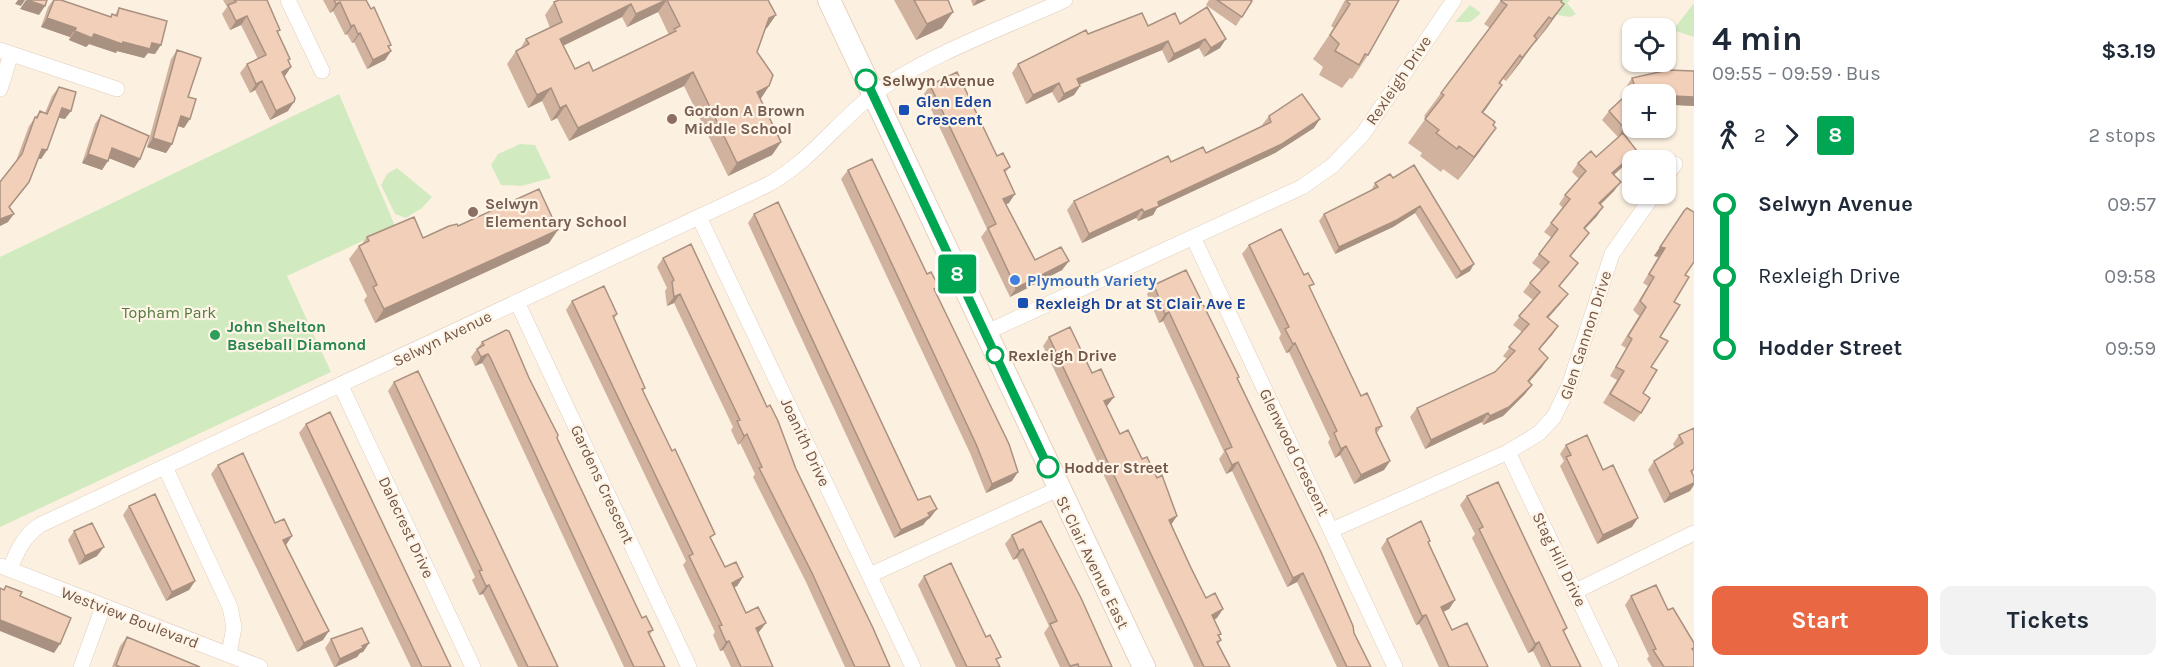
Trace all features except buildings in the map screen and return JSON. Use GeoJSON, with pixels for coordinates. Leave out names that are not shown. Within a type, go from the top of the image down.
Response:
{"type":"FeatureCollection","features":[{"type":"Feature","properties":{"kind":"main road","name":"St Clair Avenue East"},"geometry":{"type":"LineString","coordinates":[[829,0],[1144,667]]}},
{"type":"Feature","properties":{"kind":"street"},"geometry":{"type":"LineString","coordinates":[[288,0],[322,71]]}},
{"type":"Feature","properties":{"kind":"street"},"geometry":{"type":"LineString","coordinates":[[873,95],[897,78],[1065,0]]}},
{"type":"Feature","properties":{"kind":"street","name":"Rexleigh Drive"},"geometry":{"type":"LineString","coordinates":[[985,333],[1302,187],[1332,166],[1363,134],[1454,0]]}},
{"type":"Feature","properties":{"kind":"street"},"geometry":{"type":"LineString","coordinates":[[0,89],[6,52],[117,89]]}},
{"type":"Feature","properties":{"kind":"street","name":"Selwyn Avenue"},"geometry":{"type":"LineString","coordinates":[[5,567],[28,533],[40,525],[781,178],[811,155],[873,95]]}},
{"type":"Feature","properties":{"kind":"street","name":"Glen Gannon Drive"},"geometry":{"type":"LineString","coordinates":[[1332,530],[1508,452],[1547,426],[1562,404],[1612,254],[1647,204]]}},
{"type":"Feature","properties":{"kind":"street","name":"Joanith Drive"},"geometry":{"type":"LineString","coordinates":[[699,217],[913,667]]}},
{"type":"Feature","properties":{"kind":"street","name":"Glenwood Crescent"},"geometry":{"type":"LineString","coordinates":[[1193,237],[1395,667]]}},
{"type":"Feature","properties":{"kind":"street","name":"Gardens Crescent"},"geometry":{"type":"LineString","coordinates":[[517,302],[689,667]]}},
{"type":"Feature","properties":{"kind":"street","name":"Dalecrest Drive"},"geometry":{"type":"LineString","coordinates":[[341,386],[473,667]]}},
{"type":"Feature","properties":{"kind":"street","name":"Stag Hill Drive"},"geometry":{"type":"LineString","coordinates":[[1508,452],[1611,667]]}},
{"type":"Feature","properties":{"kind":"street"},"geometry":{"type":"LineString","coordinates":[[165,468],[230,608],[234,627],[229,654]]}},
{"type":"Feature","properties":{"kind":"street"},"geometry":{"type":"LineString","coordinates":[[870,575],[1058,489]]}},
{"type":"Feature","properties":{"kind":"street"},"geometry":{"type":"LineString","coordinates":[[1576,591],[1694,533]]}},
{"type":"Feature","properties":{"kind":"street","name":"Westview Boulevard"},"geometry":{"type":"LineString","coordinates":[[5,567],[260,667]]}},
{"type":"Feature","properties":{"kind":"street"},"geometry":{"type":"LineString","coordinates":[[81,667],[103,607]]}},
{"type":"Feature","properties":{"kind":"green space"},"geometry":{"type":"Polygon","coordinates":[[[1543,0],[1570,0],[1567,3],[1576,14],[1570,17],[1558,15],[1543,0]]]}},
{"type":"Feature","properties":{"kind":"green space"},"geometry":{"type":"Polygon","coordinates":[[[1694,3],[1694,37],[1676,31],[1676,26],[1694,3]]]}},
{"type":"Feature","properties":{"kind":"green space"},"geometry":{"type":"Polygon","coordinates":[[[1470,5],[1481,13],[1470,22],[1455,22],[1470,5]]]}},
{"type":"Feature","properties":{"kind":"green space","name":"Topham Park"},"geometry":{"type":"Polygon","coordinates":[[[339,94],[395,226],[287,276],[331,372],[0,527],[0,257],[339,94]]]}},
{"type":"Feature","properties":{"kind":"green space"},"geometry":{"type":"Polygon","coordinates":[[[520,144],[535,145],[551,178],[521,186],[501,185],[491,165],[498,154],[520,144]]]}},
{"type":"Feature","properties":{"kind":"green space"},"geometry":{"type":"Polygon","coordinates":[[[397,168],[432,197],[422,208],[406,218],[395,214],[381,185],[387,174],[397,168]]]}},
{"type":"Feature","properties":{"kind":"bus line","name":"8"},"geometry":{"type":"LineString","coordinates":[[866,80],[1048,467]]}},
{"type":"Feature","properties":{"kind":"place","name":"Selwyn Avenue"},"geometry":{"type":"Point","coordinates":[866,80]}},
{"type":"Feature","properties":{"kind":"place","name":"Glen Eden Crescent"},"geometry":{"type":"Point","coordinates":[904,110]}},
{"type":"Feature","properties":{"kind":"place","name":"Gordon A Brown Middle School"},"geometry":{"type":"Point","coordinates":[672,119]}},
{"type":"Feature","properties":{"kind":"place","name":"Selwyn Elementary School"},"geometry":{"type":"Point","coordinates":[473,212]}},
{"type":"Feature","properties":{"kind":"place","name":"Plymouth Variety"},"geometry":{"type":"Point","coordinates":[1015,280]}},
{"type":"Feature","properties":{"kind":"place","name":"Rexleigh Dr at St Clair Ave E"},"geometry":{"type":"Point","coordinates":[1023,303]}},
{"type":"Feature","properties":{"kind":"place","name":"John Shelton Baseball Diamond"},"geometry":{"type":"Point","coordinates":[215,335]}},
{"type":"Feature","properties":{"kind":"place","name":"Rexleigh Drive"},"geometry":{"type":"Point","coordinates":[995,355]}},
{"type":"Feature","properties":{"kind":"place","name":"Hodder Street"},"geometry":{"type":"Point","coordinates":[1048,467]}}]}
